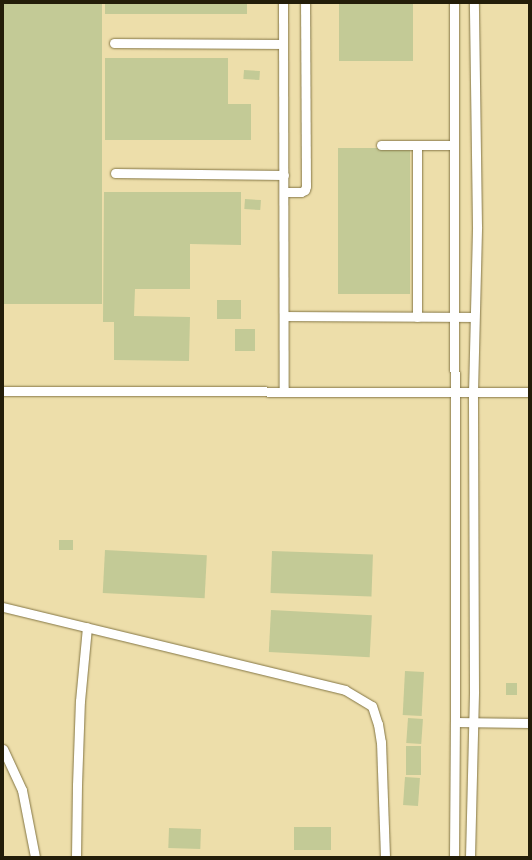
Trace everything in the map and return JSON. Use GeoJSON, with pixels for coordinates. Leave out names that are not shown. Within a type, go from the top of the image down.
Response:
{"type":"FeatureCollection","features":[{"type":"Feature","properties":{"kind":"lane"},"geometry":{"type":"LineString","coordinates":[[283,3],[284,390]]}},
{"type":"Feature","properties":{"kind":"lane"},"geometry":{"type":"LineString","coordinates":[[284,192],[301,192],[305,190],[306,186],[305,3]]}},
{"type":"Feature","properties":{"kind":"lane"},"geometry":{"type":"LineString","coordinates":[[454,3],[454,857]]}},
{"type":"Feature","properties":{"kind":"lane"},"geometry":{"type":"LineString","coordinates":[[470,857],[473,722],[473,392],[477,226],[474,3]]}},
{"type":"Feature","properties":{"kind":"lane"},"geometry":{"type":"LineString","coordinates":[[114,43],[283,44]]}},
{"type":"Feature","properties":{"kind":"lane"},"geometry":{"type":"LineString","coordinates":[[381,145],[454,145]]}},
{"type":"Feature","properties":{"kind":"lane"},"geometry":{"type":"LineString","coordinates":[[417,145],[417,317]]}},
{"type":"Feature","properties":{"kind":"lane"},"geometry":{"type":"LineString","coordinates":[[115,173],[284,175]]}},
{"type":"Feature","properties":{"kind":"lane"},"geometry":{"type":"LineString","coordinates":[[284,316],[474,317]]}},
{"type":"Feature","properties":{"kind":"lane"},"geometry":{"type":"LineString","coordinates":[[3,391],[284,390],[529,392]]}},
{"type":"Feature","properties":{"kind":"lane"},"geometry":{"type":"LineString","coordinates":[[3,607],[345,690],[372,706],[378,724],[381,742],[385,857]]}},
{"type":"Feature","properties":{"kind":"lane"},"geometry":{"type":"LineString","coordinates":[[76,857],[80,717],[87,627]]}},
{"type":"Feature","properties":{"kind":"lane"},"geometry":{"type":"LineString","coordinates":[[455,722],[529,723]]}},
{"type":"Feature","properties":{"kind":"lane"},"geometry":{"type":"LineString","coordinates":[[3,749],[22,790],[35,857]]}},
{"type":"Feature","properties":{"kind":"building"},"geometry":{"type":"Polygon","coordinates":[[[3,3],[102,3],[102,304],[3,304],[3,3]]]}},
{"type":"Feature","properties":{"kind":"building"},"geometry":{"type":"Polygon","coordinates":[[[105,3],[247,3],[247,14],[105,14],[105,3]]]}},
{"type":"Feature","properties":{"kind":"building"},"geometry":{"type":"Polygon","coordinates":[[[339,3],[413,3],[413,61],[339,61],[339,3]]]}},
{"type":"Feature","properties":{"kind":"building"},"geometry":{"type":"Polygon","coordinates":[[[105,58],[228,58],[228,104],[251,104],[251,140],[105,140],[105,58]]]}},
{"type":"Feature","properties":{"kind":"building"},"geometry":{"type":"Polygon","coordinates":[[[244,70],[260,71],[259,80],[243,79],[244,70]]]}},
{"type":"Feature","properties":{"kind":"building"},"geometry":{"type":"Polygon","coordinates":[[[338,148],[410,148],[410,294],[338,294],[338,148]]]}},
{"type":"Feature","properties":{"kind":"building"},"geometry":{"type":"Polygon","coordinates":[[[104,192],[241,192],[241,245],[190,244],[190,289],[135,289],[134,316],[190,317],[189,361],[114,360],[114,322],[103,322],[104,192]]]}},
{"type":"Feature","properties":{"kind":"building"},"geometry":{"type":"Polygon","coordinates":[[[245,199],[261,200],[260,210],[244,209],[245,199]]]}},
{"type":"Feature","properties":{"kind":"building"},"geometry":{"type":"Polygon","coordinates":[[[217,300],[241,300],[241,319],[217,319],[217,300]]]}},
{"type":"Feature","properties":{"kind":"building"},"geometry":{"type":"Polygon","coordinates":[[[235,329],[255,329],[255,351],[235,351],[235,329]]]}},
{"type":"Feature","properties":{"kind":"building"},"geometry":{"type":"Polygon","coordinates":[[[59,540],[73,540],[73,550],[59,550],[59,540]]]}},
{"type":"Feature","properties":{"kind":"building"},"geometry":{"type":"Polygon","coordinates":[[[105,550],[207,555],[205,598],[103,593],[105,550]]]}},
{"type":"Feature","properties":{"kind":"building"},"geometry":{"type":"Polygon","coordinates":[[[272,551],[373,555],[371,596],[271,593],[272,551]]]}},
{"type":"Feature","properties":{"kind":"building"},"geometry":{"type":"Polygon","coordinates":[[[271,610],[372,615],[370,657],[269,652],[271,610]]]}},
{"type":"Feature","properties":{"kind":"building"},"geometry":{"type":"Polygon","coordinates":[[[405,671],[424,672],[422,716],[403,715],[405,671]]]}},
{"type":"Feature","properties":{"kind":"building"},"geometry":{"type":"Polygon","coordinates":[[[506,683],[517,683],[517,695],[506,695],[506,683]]]}},
{"type":"Feature","properties":{"kind":"building"},"geometry":{"type":"Polygon","coordinates":[[[408,718],[423,719],[421,744],[406,743],[408,718]]]}},
{"type":"Feature","properties":{"kind":"building"},"geometry":{"type":"Polygon","coordinates":[[[406,746],[421,746],[421,775],[406,775],[406,746]]]}},
{"type":"Feature","properties":{"kind":"building"},"geometry":{"type":"Polygon","coordinates":[[[405,777],[420,778],[418,806],[403,805],[405,777]]]}},
{"type":"Feature","properties":{"kind":"building"},"geometry":{"type":"Polygon","coordinates":[[[294,827],[331,827],[331,850],[294,850],[294,827]]]}},
{"type":"Feature","properties":{"kind":"building"},"geometry":{"type":"Polygon","coordinates":[[[169,828],[201,829],[200,849],[168,848],[169,828]]]}}]}
